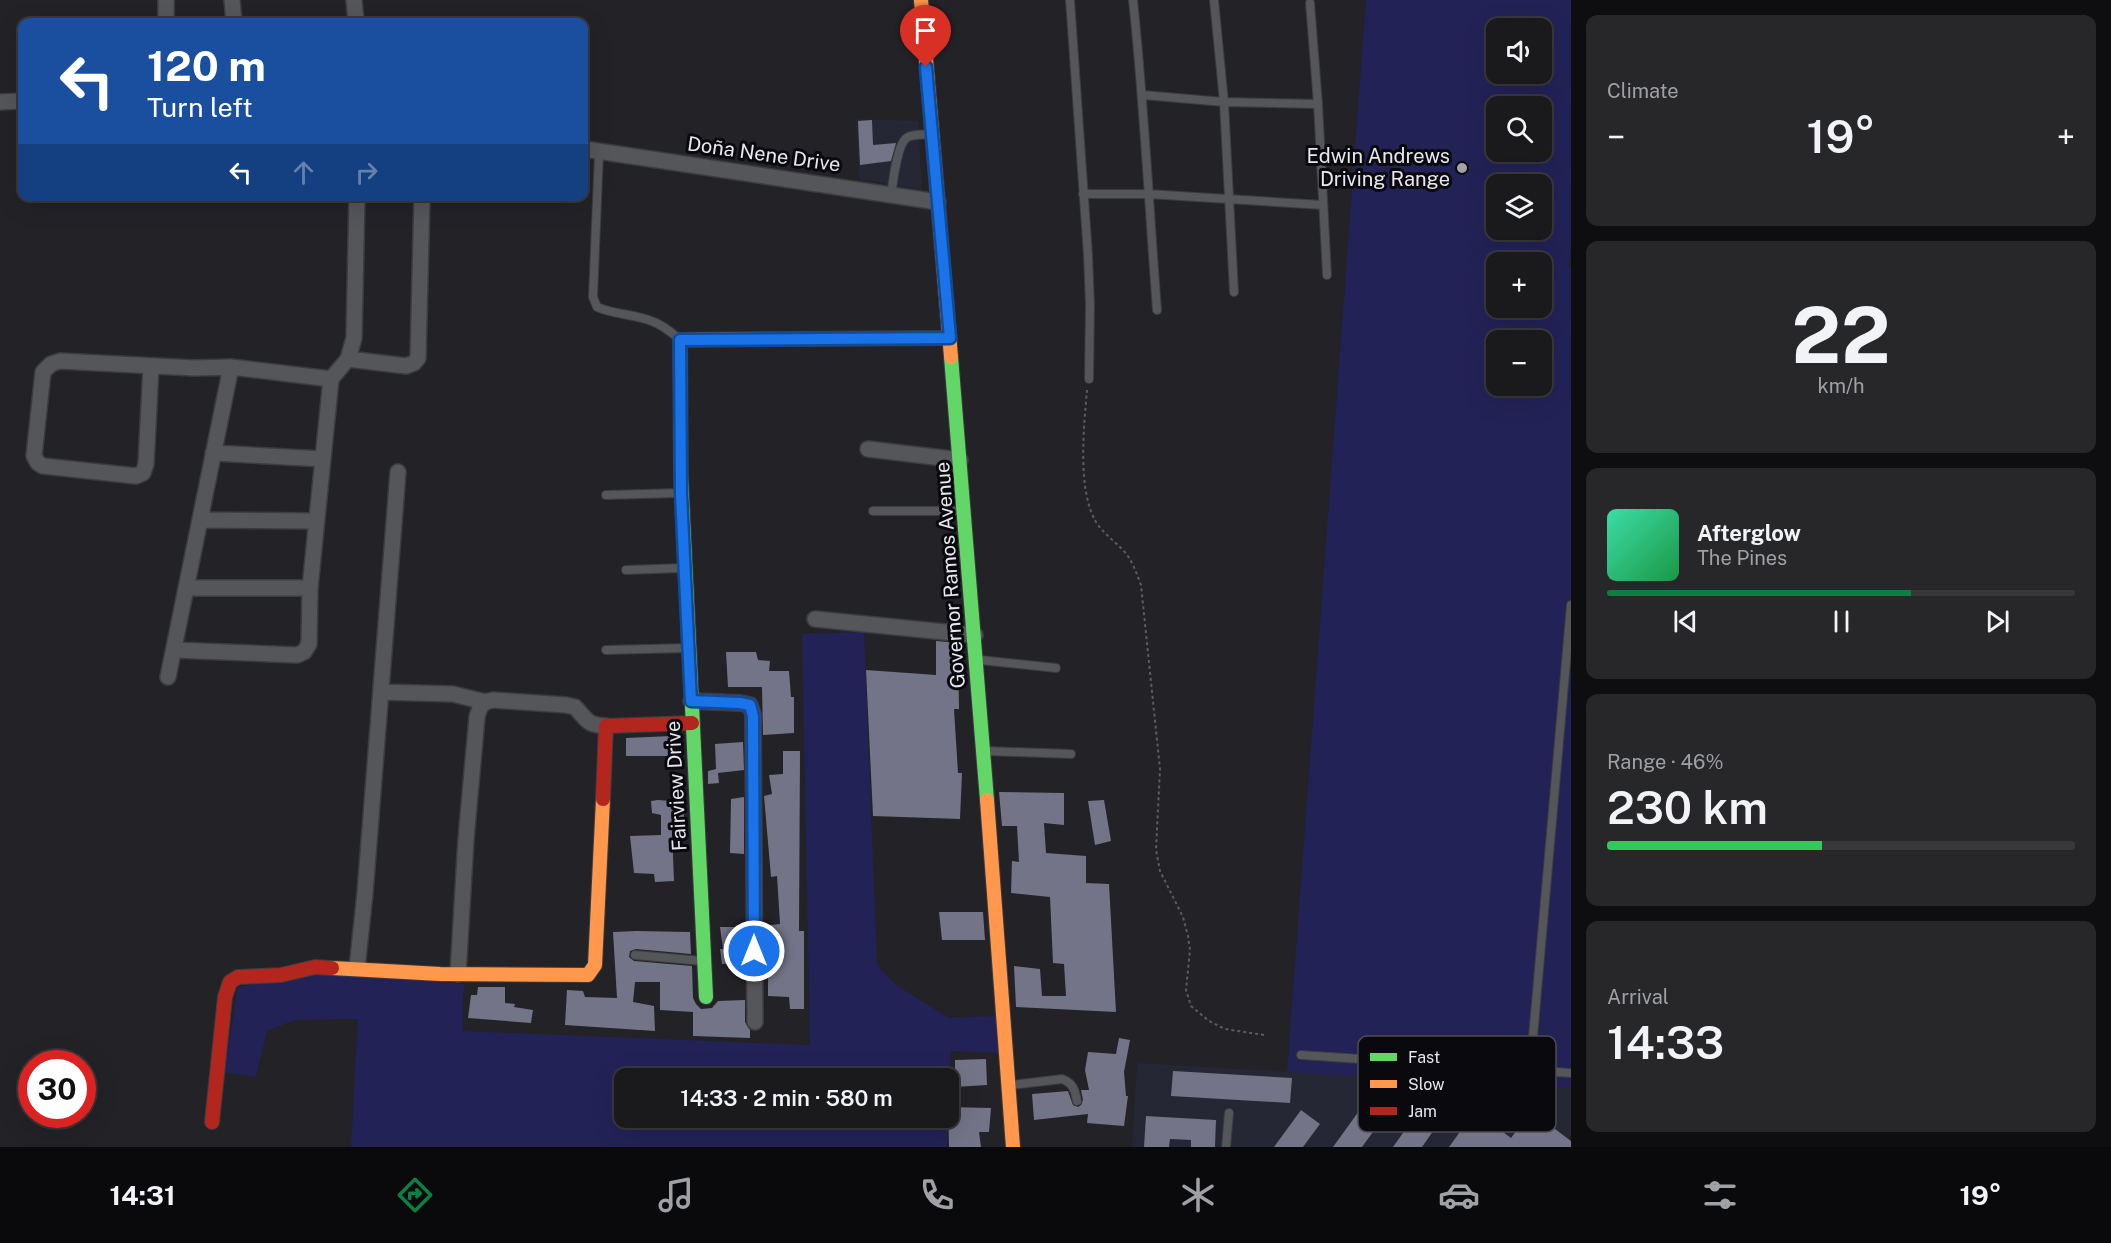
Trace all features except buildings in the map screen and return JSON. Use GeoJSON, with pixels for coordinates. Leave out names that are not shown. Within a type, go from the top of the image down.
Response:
{"type":"FeatureCollection","features":[{"type":"Feature","properties":{"kind":"street"},"geometry":{"type":"LineString","coordinates":[[166,0],[166,18]]}},
{"type":"Feature","properties":{"kind":"street"},"geometry":{"type":"LineString","coordinates":[[232,0],[234,18]]}},
{"type":"Feature","properties":{"kind":"street"},"geometry":{"type":"LineString","coordinates":[[354,0],[356,18]]}},
{"type":"Feature","properties":{"kind":"street","name":"Governor Ramos Avenue"},"geometry":{"type":"LineString","coordinates":[[921,0],[975,635],[1013,1147]]}},
{"type":"Feature","properties":{"kind":"street"},"geometry":{"type":"LineString","coordinates":[[0,102],[18,101]]}},
{"type":"Feature","properties":{"kind":"street","name":"Doña Nene Drive"},"geometry":{"type":"LineString","coordinates":[[588,150],[938,202]]}},
{"type":"Feature","properties":{"kind":"street"},"geometry":{"type":"LineString","coordinates":[[174,650],[297,656],[304,652],[309,644],[310,588],[331,379],[348,359],[354,338],[357,201]]}},
{"type":"Feature","properties":{"kind":"street"},"geometry":{"type":"LineString","coordinates":[[348,359],[406,366],[414,363],[418,357],[422,201]]}},
{"type":"Feature","properties":{"kind":"street"},"geometry":{"type":"LineString","coordinates":[[680,340],[950,338]]}},
{"type":"Feature","properties":{"kind":"street","name":"Fairview Drive"},"geometry":{"type":"LineString","coordinates":[[680,340],[681,494],[706,997]]}},
{"type":"Feature","properties":{"kind":"street"},"geometry":{"type":"LineString","coordinates":[[151,366],[146,464],[143,473],[136,476],[43,466],[38,463],[34,456],[43,372],[51,364],[60,362],[231,367],[331,379]]}},
{"type":"Feature","properties":{"kind":"street"},"geometry":{"type":"LineString","coordinates":[[168,677],[231,367]]}},
{"type":"Feature","properties":{"kind":"street"},"geometry":{"type":"LineString","coordinates":[[868,449],[960,460]]}},
{"type":"Feature","properties":{"kind":"street"},"geometry":{"type":"LineString","coordinates":[[213,453],[323,459]]}},
{"type":"Feature","properties":{"kind":"street"},"geometry":{"type":"LineString","coordinates":[[357,968],[398,472]]}},
{"type":"Feature","properties":{"kind":"street"},"geometry":{"type":"LineString","coordinates":[[200,520],[316,521]]}},
{"type":"Feature","properties":{"kind":"street"},"geometry":{"type":"LineString","coordinates":[[186,588],[310,588]]}},
{"type":"Feature","properties":{"kind":"street"},"geometry":{"type":"LineString","coordinates":[[815,619],[975,635]]}},
{"type":"Feature","properties":{"kind":"street"},"geometry":{"type":"LineString","coordinates":[[381,692],[453,694],[485,702],[493,700],[566,705],[575,707],[586,721],[606,726],[692,723]]}},
{"type":"Feature","properties":{"kind":"street"},"geometry":{"type":"LineString","coordinates":[[691,701],[750,705],[753,716],[754,1022]]}},
{"type":"Feature","properties":{"kind":"street"},"geometry":{"type":"LineString","coordinates":[[458,974],[466,839],[477,717],[480,707],[485,702]]}},
{"type":"Feature","properties":{"kind":"street"},"geometry":{"type":"LineString","coordinates":[[212,1122],[225,997],[230,982],[238,977],[281,975],[315,967],[458,974],[584,976],[592,971],[595,965],[606,726]]}},
{"type":"Feature","properties":{"kind":"lane"},"geometry":{"type":"LineString","coordinates":[[1070,0],[1090,305],[1089,379]]}},
{"type":"Feature","properties":{"kind":"lane"},"geometry":{"type":"LineString","coordinates":[[1133,0],[1143,95],[1157,310]]}},
{"type":"Feature","properties":{"kind":"lane"},"geometry":{"type":"LineString","coordinates":[[1214,0],[1224,102],[1234,292]]}},
{"type":"Feature","properties":{"kind":"lane"},"geometry":{"type":"LineString","coordinates":[[1310,3],[1327,275]]}},
{"type":"Feature","properties":{"kind":"lane"},"geometry":{"type":"LineString","coordinates":[[1143,95],[1224,102],[1318,104]]}},
{"type":"Feature","properties":{"kind":"lane"},"geometry":{"type":"LineString","coordinates":[[891,195],[904,138],[932,134]]}},
{"type":"Feature","properties":{"kind":"lane"},"geometry":{"type":"LineString","coordinates":[[599,152],[593,297],[597,307],[653,321],[680,340]]}},
{"type":"Feature","properties":{"kind":"lane"},"geometry":{"type":"LineString","coordinates":[[1083,194],[1148,194],[1323,205]]}},
{"type":"Feature","properties":{"kind":"lane"},"geometry":{"type":"LineString","coordinates":[[606,495],[681,494]]}},
{"type":"Feature","properties":{"kind":"lane"},"geometry":{"type":"LineString","coordinates":[[873,511],[964,511]]}},
{"type":"Feature","properties":{"kind":"lane"},"geometry":{"type":"LineString","coordinates":[[626,570],[684,568]]}},
{"type":"Feature","properties":{"kind":"lane"},"geometry":{"type":"LineString","coordinates":[[1533,1036],[1571,605]]}},
{"type":"Feature","properties":{"kind":"lane"},"geometry":{"type":"LineString","coordinates":[[606,650],[689,648]]}},
{"type":"Feature","properties":{"kind":"lane"},"geometry":{"type":"LineString","coordinates":[[976,660],[1056,668]]}},
{"type":"Feature","properties":{"kind":"lane"},"geometry":{"type":"LineString","coordinates":[[982,750],[1071,754]]}},
{"type":"Feature","properties":{"kind":"lane"},"geometry":{"type":"LineString","coordinates":[[635,955],[704,961]]}},
{"type":"Feature","properties":{"kind":"lane"},"geometry":{"type":"LineString","coordinates":[[1301,1055],[1358,1059]]}},
{"type":"Feature","properties":{"kind":"lane"},"geometry":{"type":"LineString","coordinates":[[1556,1072],[1571,1073]]}},
{"type":"Feature","properties":{"kind":"lane"},"geometry":{"type":"LineString","coordinates":[[1008,1086],[1062,1079],[1068,1081],[1075,1089],[1077,1101]]}},
{"type":"Feature","properties":{"kind":"lane"},"geometry":{"type":"LineString","coordinates":[[1226,1147],[1230,1113]]}},
{"type":"Feature","properties":{"kind":"path"},"geometry":{"type":"LineString","coordinates":[[1089,379],[1083,460],[1088,499],[1095,520],[1104,533],[1123,550],[1135,567],[1141,585],[1160,769],[1156,850],[1160,871],[1183,917],[1188,936],[1190,950],[1186,990],[1191,1006],[1209,1021],[1225,1029],[1264,1035]]}},
{"type":"Feature","properties":{"kind":"shaded area"},"geometry":{"type":"Polygon","coordinates":[[[1366,0],[1571,0],[1571,245],[1569,267],[1571,267],[1571,1088],[1556,1087],[1556,1036],[1358,1036],[1358,1076],[1287,1072],[1366,0]]]}},
{"type":"Feature","properties":{"kind":"shaded area"},"geometry":{"type":"Polygon","coordinates":[[[856,119],[918,121],[922,189],[859,179],[856,119]]]}},
{"type":"Feature","properties":{"kind":"shaded area"},"geometry":{"type":"Polygon","coordinates":[[[864,632],[877,965],[896,985],[949,1018],[996,1016],[998,1053],[951,1051],[950,1068],[614,1068],[614,1128],[948,1128],[947,1147],[351,1147],[358,1019],[295,1020],[267,1031],[256,1077],[224,1072],[238,987],[313,973],[464,984],[462,1031],[810,1045],[802,634],[864,632]]]}},
{"type":"Feature","properties":{"kind":"shaded area"},"geometry":{"type":"Polygon","coordinates":[[[1137,1063],[1358,1076],[1358,1113],[1333,1147],[1303,1147],[1320,1124],[1301,1110],[1274,1147],[1215,1147],[1216,1120],[1147,1116],[1144,1147],[1132,1147],[1137,1063]]]}},
{"type":"Feature","properties":{"kind":"shaded area"},"geometry":{"type":"Polygon","coordinates":[[[1556,1087],[1571,1088],[1571,1135],[1561,1147],[1479,1147],[1489,1132],[1556,1132],[1556,1087]]]}},
{"type":"Feature","properties":{"kind":"shaded area"},"geometry":{"type":"Polygon","coordinates":[[[1373,1132],[1404,1132],[1393,1147],[1362,1147],[1373,1132]]]}},
{"type":"Feature","properties":{"kind":"shaded area"},"geometry":{"type":"Polygon","coordinates":[[[1432,1132],[1460,1132],[1449,1147],[1422,1147],[1432,1132]]]}},
{"type":"Feature","properties":{"kind":"shaded area"},"geometry":{"type":"Polygon","coordinates":[[[1170,1139],[1191,1140],[1191,1147],[1169,1147],[1170,1139]]]}},
{"type":"Feature","properties":{"kind":"traffic: fast"},"geometry":{"type":"LineString","coordinates":[[951,357],[987,800]]}},
{"type":"Feature","properties":{"kind":"traffic: fast"},"geometry":{"type":"LineString","coordinates":[[681,477],[706,997]]}},
{"type":"Feature","properties":{"kind":"traffic: slow"},"geometry":{"type":"LineString","coordinates":[[921,0],[951,357]]}},
{"type":"Feature","properties":{"kind":"traffic: slow"},"geometry":{"type":"LineString","coordinates":[[681,477],[680,340],[773,339]]}},
{"type":"Feature","properties":{"kind":"traffic: slow"},"geometry":{"type":"LineString","coordinates":[[332,968],[440,974],[588,975],[595,965],[603,799]]}},
{"type":"Feature","properties":{"kind":"traffic: slow"},"geometry":{"type":"LineString","coordinates":[[987,800],[1013,1147]]}},
{"type":"Feature","properties":{"kind":"traffic: jam"},"geometry":{"type":"LineString","coordinates":[[773,339],[950,338]]}},
{"type":"Feature","properties":{"kind":"traffic: jam"},"geometry":{"type":"LineString","coordinates":[[603,799],[606,726],[692,723]]}},
{"type":"Feature","properties":{"kind":"traffic: jam"},"geometry":{"type":"LineString","coordinates":[[212,1122],[225,997],[230,982],[238,977],[281,975],[315,967],[332,968]]}},
{"type":"Feature","properties":{"kind":"place","name":"Edwin Andrews Driving Range"},"geometry":{"type":"Point","coordinates":[1462,168]}},
{"type":"Feature","properties":{"kind":"route"},"geometry":{"type":"LineString","coordinates":[[754,951],[753,716],[750,705],[691,701],[681,494],[680,340],[950,338],[926,67]]}}]}
